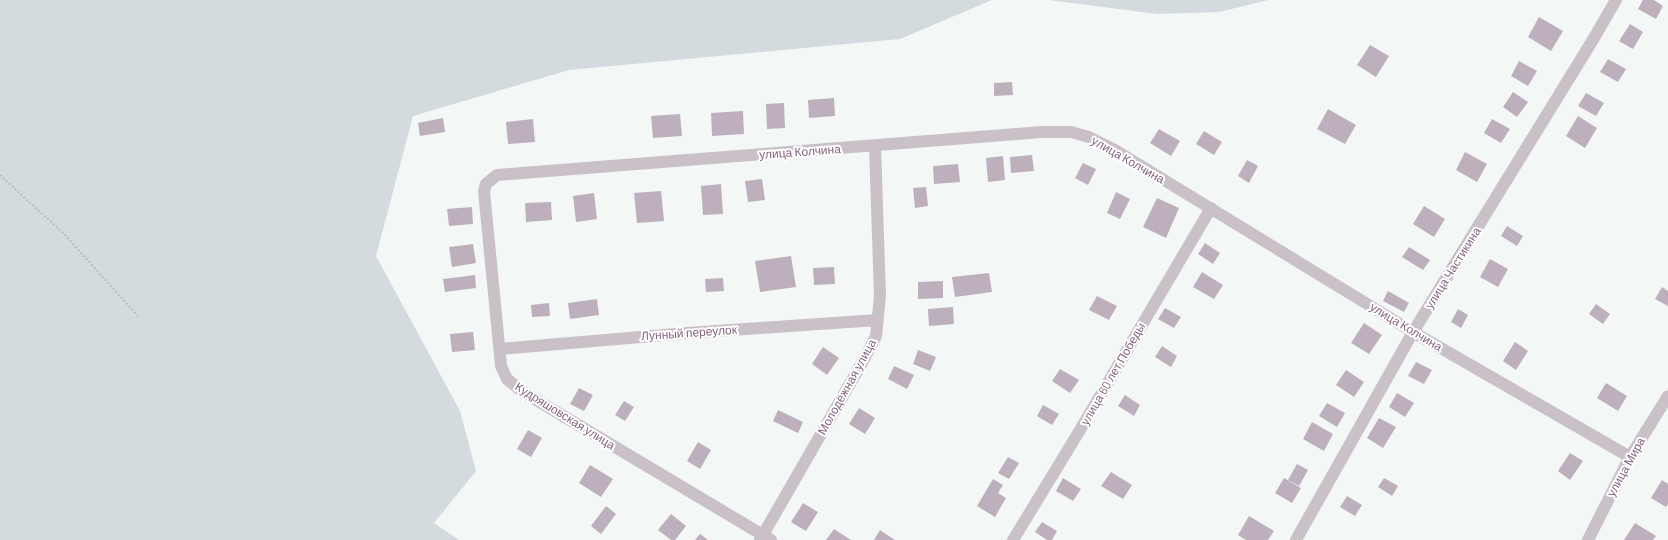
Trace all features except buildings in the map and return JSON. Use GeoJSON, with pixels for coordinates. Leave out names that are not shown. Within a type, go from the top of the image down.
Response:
{"type":"FeatureCollection","features":[{"type":"Feature","properties":{"kind":"street","name":"улица Частикина"},"geometry":{"type":"LineString","coordinates":[[1296,540],[1413,332],[1616,0]]}},
{"type":"Feature","properties":{"kind":"street","name":"улица Колчина"},"geometry":{"type":"LineString","coordinates":[[486,184],[496,175],[1042,132],[1071,132],[1089,137],[1115,150],[1413,332],[1630,457]]}},
{"type":"Feature","properties":{"kind":"street","name":"Молодёжная улица"},"geometry":{"type":"LineString","coordinates":[[765,538],[876,336],[880,296],[875,146]]}},
{"type":"Feature","properties":{"kind":"street","name":"Кудряшовская улица"},"geometry":{"type":"LineString","coordinates":[[486,184],[484,191],[501,366],[507,379],[523,392],[765,538]]}},
{"type":"Feature","properties":{"kind":"street","name":"улица 60 лет Победы"},"geometry":{"type":"LineString","coordinates":[[1013,540],[1084,424],[1211,208]]}},
{"type":"Feature","properties":{"kind":"street","name":"Лунный переулок"},"geometry":{"type":"LineString","coordinates":[[500,349],[687,333],[878,320]]}},
{"type":"Feature","properties":{"kind":"street","name":"улица Мира"},"geometry":{"type":"LineString","coordinates":[[1588,540],[1630,457],[1668,396]]}},
{"type":"Feature","properties":{"kind":"path"},"geometry":{"type":"LineString","coordinates":[[0,175],[64,234],[138,316]]}},
{"type":"Feature","properties":{"kind":"shaded area"},"geometry":{"type":"Polygon","coordinates":[[[0,0],[992,0],[900,39],[569,70],[413,116],[376,256],[460,411],[476,471],[434,523],[459,540],[0,540],[0,0]]]}},
{"type":"Feature","properties":{"kind":"shaded area"},"geometry":{"type":"Polygon","coordinates":[[[1049,0],[1268,0],[1219,12],[1157,14],[1049,0]]]}}]}
